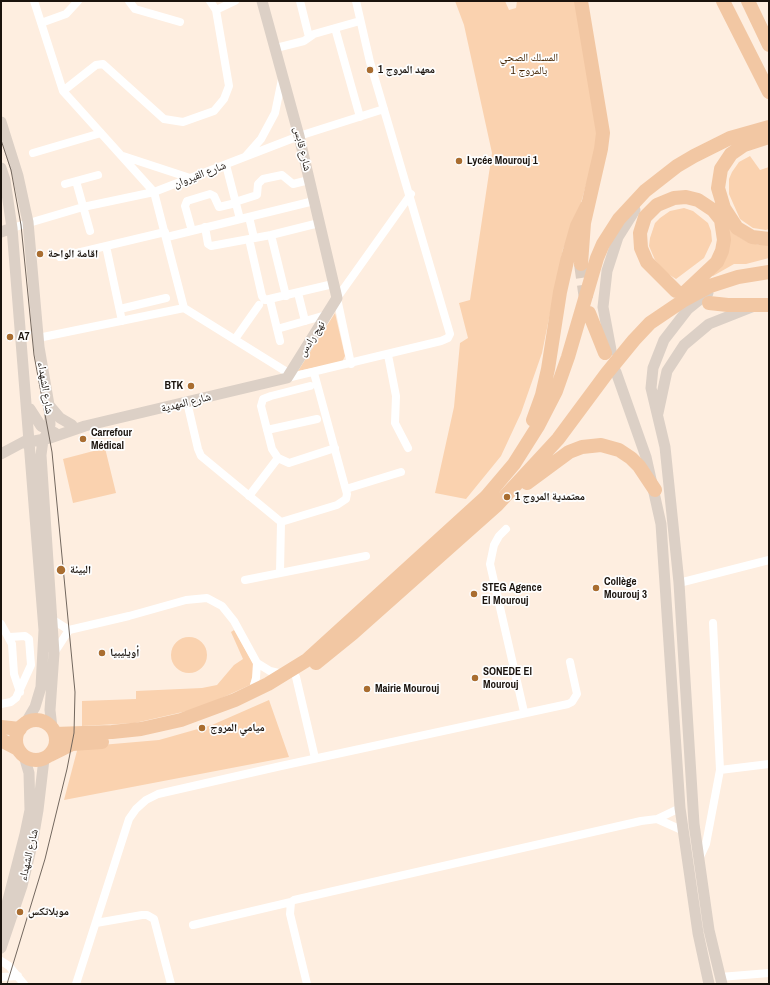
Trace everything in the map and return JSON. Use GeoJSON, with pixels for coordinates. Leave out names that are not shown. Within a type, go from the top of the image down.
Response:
{"type":"FeatureCollection","features":[{"type":"Feature","properties":{"kind":"highway"},"geometry":{"type":"LineString","coordinates":[[581,1],[603,133],[601,149],[587,206],[582,239],[581,264]]}},
{"type":"Feature","properties":{"kind":"highway"},"geometry":{"type":"LineString","coordinates":[[723,1],[769,92]]}},
{"type":"Feature","properties":{"kind":"highway"},"geometry":{"type":"LineString","coordinates":[[748,1],[769,45]]}},
{"type":"Feature","properties":{"kind":"highway"},"geometry":{"type":"LineString","coordinates":[[759,74],[769,100]]}},
{"type":"Feature","properties":{"kind":"highway"},"geometry":{"type":"LineString","coordinates":[[769,127],[759,136],[739,147],[727,158],[719,175],[718,193],[730,218],[742,232],[752,237],[769,239]]}},
{"type":"Feature","properties":{"kind":"highway"},"geometry":{"type":"LineString","coordinates":[[1,727],[22,726],[30,721],[42,722],[53,731],[112,732],[154,726],[181,720],[212,710],[291,676],[486,497],[526,446],[556,391],[568,357],[593,270],[603,244],[619,219],[645,191],[665,175],[694,156],[714,145],[759,136]]}},
{"type":"Feature","properties":{"kind":"highway"},"geometry":{"type":"LineString","coordinates":[[1,740],[21,753],[37,760],[47,757],[72,744],[126,740],[183,729],[248,704],[353,633],[444,553],[512,490],[558,439],[607,373],[634,340],[650,323],[713,267],[722,252],[724,233],[718,214],[704,202],[686,197],[674,198],[657,205],[645,217],[640,232],[641,248],[647,262],[676,291],[653,277],[643,266],[636,250],[634,238],[635,226],[649,196]]}},
{"type":"Feature","properties":{"kind":"highway"},"geometry":{"type":"LineString","coordinates":[[503,477],[531,424],[542,395],[551,356],[563,276],[577,226],[587,206]]}},
{"type":"Feature","properties":{"kind":"highway"},"geometry":{"type":"LineString","coordinates":[[650,323],[684,300],[710,286],[731,279],[769,272]]}},
{"type":"Feature","properties":{"kind":"highway"},"geometry":{"type":"LineString","coordinates":[[709,303],[764,305]]}},
{"type":"Feature","properties":{"kind":"highway"},"geometry":{"type":"LineString","coordinates":[[590,313],[608,352]]}},
{"type":"Feature","properties":{"kind":"highway"},"geometry":{"type":"LineString","coordinates":[[512,490],[530,481],[569,452],[582,447],[595,445],[613,448],[631,458],[639,466],[655,490]]}},
{"type":"Feature","properties":{"kind":"highway"},"geometry":{"type":"LineString","coordinates":[[21,753],[16,739],[22,726]]}},
{"type":"Feature","properties":{"kind":"highway"},"geometry":{"type":"LineString","coordinates":[[47,757],[55,745],[53,731]]}},
{"type":"Feature","properties":{"kind":"main road","name":"شارع قابس"},"geometry":{"type":"LineString","coordinates":[[262,1],[276,48],[282,79],[299,136],[337,298]]}},
{"type":"Feature","properties":{"kind":"main road","name":"شارع الشهداء"},"geometry":{"type":"LineString","coordinates":[[1,122],[18,176],[28,222],[38,338],[49,405],[41,466],[53,620],[54,653],[50,710],[53,731]]}},
{"type":"Feature","properties":{"kind":"main road","name":"شارع الشهداء"},"geometry":{"type":"LineString","coordinates":[[1,168],[5,180],[12,228],[28,402],[28,441],[40,560],[44,648],[43,672],[39,699],[22,726]]}},
{"type":"Feature","properties":{"kind":"main road"},"geometry":{"type":"LineString","coordinates":[[608,352],[603,307],[607,271],[622,229],[632,213],[649,196],[665,175]]}},
{"type":"Feature","properties":{"kind":"main road"},"geometry":{"type":"LineString","coordinates":[[1,232],[12,228]]}},
{"type":"Feature","properties":{"kind":"main road"},"geometry":{"type":"LineString","coordinates":[[722,981],[709,930],[694,824],[680,583],[665,446],[652,394],[651,376],[660,348],[670,330],[682,315],[700,298],[722,287],[753,275]]}},
{"type":"Feature","properties":{"kind":"main road","name":"نهج رادس"},"geometry":{"type":"LineString","coordinates":[[288,376],[337,298]]}},
{"type":"Feature","properties":{"kind":"main road"},"geometry":{"type":"LineString","coordinates":[[658,415],[668,371],[684,345],[709,324],[764,305]]}},
{"type":"Feature","properties":{"kind":"main road"},"geometry":{"type":"LineString","coordinates":[[616,372],[646,457],[655,490],[663,541],[674,737],[680,808],[698,933],[709,984]]}},
{"type":"Feature","properties":{"kind":"main road","name":"شارع المهدية"},"geometry":{"type":"LineString","coordinates":[[85,426],[288,376]]}},
{"type":"Feature","properties":{"kind":"main road"},"geometry":{"type":"LineString","coordinates":[[28,402],[36,420],[46,435]]}},
{"type":"Feature","properties":{"kind":"main road"},"geometry":{"type":"LineString","coordinates":[[49,405],[60,418],[72,425]]}},
{"type":"Feature","properties":{"kind":"main road"},"geometry":{"type":"LineString","coordinates":[[1,454],[28,441],[72,425],[85,426]]}},
{"type":"Feature","properties":{"kind":"main road"},"geometry":{"type":"LineString","coordinates":[[46,435],[59,435],[85,426]]}},
{"type":"Feature","properties":{"kind":"main road","name":"شارع الشهداء"},"geometry":{"type":"LineString","coordinates":[[1,927],[30,810],[29,773],[21,753]]}},
{"type":"Feature","properties":{"kind":"main road","name":"شارع الشهداء"},"geometry":{"type":"LineString","coordinates":[[1,947],[22,886],[32,845],[47,757]]}},
{"type":"Feature","properties":{"kind":"street"},"geometry":{"type":"LineString","coordinates":[[34,1],[63,90],[154,192],[184,308]]}},
{"type":"Feature","properties":{"kind":"street"},"geometry":{"type":"LineString","coordinates":[[41,23],[66,14],[78,1]]}},
{"type":"Feature","properties":{"kind":"street"},"geometry":{"type":"LineString","coordinates":[[129,1],[135,9],[180,22]]}},
{"type":"Feature","properties":{"kind":"street"},"geometry":{"type":"LineString","coordinates":[[63,90],[96,65],[103,64],[164,119],[182,122],[206,116],[222,103],[227,94],[228,86],[216,10],[210,1]]}},
{"type":"Feature","properties":{"kind":"street"},"geometry":{"type":"LineString","coordinates":[[216,10],[235,1]]}},
{"type":"Feature","properties":{"kind":"street"},"geometry":{"type":"LineString","coordinates":[[300,1],[309,37]]}},
{"type":"Feature","properties":{"kind":"street"},"geometry":{"type":"LineString","coordinates":[[38,338],[184,308],[235,339],[288,376],[314,373],[388,355],[448,338],[450,334],[411,194],[384,109],[356,1]]}},
{"type":"Feature","properties":{"kind":"street"},"geometry":{"type":"LineString","coordinates":[[276,48],[304,41],[309,37],[360,21]]}},
{"type":"Feature","properties":{"kind":"street"},"geometry":{"type":"LineString","coordinates":[[335,28],[360,117]]}},
{"type":"Feature","properties":{"kind":"street"},"geometry":{"type":"LineString","coordinates":[[244,158],[267,128],[276,107],[282,79]]}},
{"type":"Feature","properties":{"kind":"street","name":"شارع القيروان"},"geometry":{"type":"LineString","coordinates":[[12,228],[28,222],[84,207],[154,192],[299,136],[384,109]]}},
{"type":"Feature","properties":{"kind":"street"},"geometry":{"type":"LineString","coordinates":[[33,153],[101,134]]}},
{"type":"Feature","properties":{"kind":"street"},"geometry":{"type":"LineString","coordinates":[[122,156],[190,178]]}},
{"type":"Feature","properties":{"kind":"street"},"geometry":{"type":"LineString","coordinates":[[226,165],[240,219]]}},
{"type":"Feature","properties":{"kind":"street"},"geometry":{"type":"LineString","coordinates":[[65,184],[98,175]]}},
{"type":"Feature","properties":{"kind":"street"},"geometry":{"type":"LineString","coordinates":[[192,231],[185,206],[187,200],[210,194],[214,196],[219,207],[257,195],[258,184],[263,179],[284,176],[289,182],[294,184],[309,180]]}},
{"type":"Feature","properties":{"kind":"street"},"geometry":{"type":"LineString","coordinates":[[76,181],[90,231]]}},
{"type":"Feature","properties":{"kind":"street"},"geometry":{"type":"LineString","coordinates":[[351,364],[337,298],[411,194]]}},
{"type":"Feature","properties":{"kind":"street"},"geometry":{"type":"LineString","coordinates":[[60,257],[166,234],[192,231],[314,201]]}},
{"type":"Feature","properties":{"kind":"street"},"geometry":{"type":"LineString","coordinates":[[249,217],[251,238],[262,296],[265,300],[333,284]]}},
{"type":"Feature","properties":{"kind":"street"},"geometry":{"type":"LineString","coordinates":[[204,227],[208,244],[211,246],[319,224]]}},
{"type":"Feature","properties":{"kind":"street"},"geometry":{"type":"LineString","coordinates":[[271,235],[286,296]]}},
{"type":"Feature","properties":{"kind":"street"},"geometry":{"type":"LineString","coordinates":[[106,246],[122,321]]}},
{"type":"Feature","properties":{"kind":"street"},"geometry":{"type":"LineString","coordinates":[[298,293],[305,321]]}},
{"type":"Feature","properties":{"kind":"street"},"geometry":{"type":"LineString","coordinates":[[120,309],[166,298]]}},
{"type":"Feature","properties":{"kind":"street"},"geometry":{"type":"LineString","coordinates":[[270,300],[280,341]]}},
{"type":"Feature","properties":{"kind":"street"},"geometry":{"type":"LineString","coordinates":[[235,339],[259,305]]}},
{"type":"Feature","properties":{"kind":"street"},"geometry":{"type":"LineString","coordinates":[[277,329],[326,316]]}},
{"type":"Feature","properties":{"kind":"street"},"geometry":{"type":"LineString","coordinates":[[388,355],[396,396],[395,423],[408,448]]}},
{"type":"Feature","properties":{"kind":"street"},"geometry":{"type":"LineString","coordinates":[[281,522],[342,503],[347,494],[314,373]]}},
{"type":"Feature","properties":{"kind":"street"},"geometry":{"type":"LineString","coordinates":[[310,386],[263,399],[261,406],[272,449],[278,458],[285,462],[293,462],[335,448]]}},
{"type":"Feature","properties":{"kind":"street"},"geometry":{"type":"LineString","coordinates":[[187,402],[198,449],[202,456],[281,522]]}},
{"type":"Feature","properties":{"kind":"street"},"geometry":{"type":"LineString","coordinates":[[267,430],[317,419]]}},
{"type":"Feature","properties":{"kind":"street"},"geometry":{"type":"LineString","coordinates":[[249,496],[278,458]]}},
{"type":"Feature","properties":{"kind":"street"},"geometry":{"type":"LineString","coordinates":[[346,489],[402,472]]}},
{"type":"Feature","properties":{"kind":"street"},"geometry":{"type":"LineString","coordinates":[[280,573],[281,522]]}},
{"type":"Feature","properties":{"kind":"street"},"geometry":{"type":"LineString","coordinates":[[506,529],[499,536],[494,545],[490,564],[524,712]]}},
{"type":"Feature","properties":{"kind":"street"},"geometry":{"type":"LineString","coordinates":[[245,580],[366,556]]}},
{"type":"Feature","properties":{"kind":"street"},"geometry":{"type":"LineString","coordinates":[[680,583],[769,560]]}},
{"type":"Feature","properties":{"kind":"street"},"geometry":{"type":"LineString","coordinates":[[54,653],[69,630],[129,616],[186,600],[207,598],[222,606],[230,616],[257,663],[270,671],[291,676],[315,758]]}},
{"type":"Feature","properties":{"kind":"street"},"geometry":{"type":"LineString","coordinates":[[53,620],[69,630]]}},
{"type":"Feature","properties":{"kind":"street"},"geometry":{"type":"LineString","coordinates":[[699,859],[706,844],[720,770],[713,623]]}},
{"type":"Feature","properties":{"kind":"street"},"geometry":{"type":"LineString","coordinates":[[1,624],[10,637],[13,648],[14,674],[20,692]]}},
{"type":"Feature","properties":{"kind":"street"},"geometry":{"type":"LineString","coordinates":[[1,704],[14,700],[20,692],[31,665],[30,641],[25,636],[10,637]]}},
{"type":"Feature","properties":{"kind":"street"},"geometry":{"type":"LineString","coordinates":[[76,984],[129,819],[136,809],[146,800],[158,794],[459,723],[568,704],[575,698],[577,690],[570,662]]}},
{"type":"Feature","properties":{"kind":"street"},"geometry":{"type":"LineString","coordinates":[[252,692],[256,678],[257,663]]}},
{"type":"Feature","properties":{"kind":"street"},"geometry":{"type":"LineString","coordinates":[[720,770],[769,764]]}},
{"type":"Feature","properties":{"kind":"street"},"geometry":{"type":"LineString","coordinates":[[193,925],[299,899],[633,823],[657,819],[680,808]]}},
{"type":"Feature","properties":{"kind":"street"},"geometry":{"type":"LineString","coordinates":[[657,819],[684,831]]}},
{"type":"Feature","properties":{"kind":"street"},"geometry":{"type":"LineString","coordinates":[[291,902],[290,914],[307,984]]}},
{"type":"Feature","properties":{"kind":"street"},"geometry":{"type":"LineString","coordinates":[[96,923],[142,915],[152,916],[156,923],[171,984]]}},
{"type":"Feature","properties":{"kind":"street"},"geometry":{"type":"LineString","coordinates":[[1,961],[9,966],[24,984]]}},
{"type":"Feature","properties":{"kind":"street"},"geometry":{"type":"LineString","coordinates":[[722,981],[769,973]]}},
{"type":"Feature","properties":{"kind":"street"},"geometry":{"type":"LineString","coordinates":[[1,977],[18,976]]}},
{"type":"Feature","properties":{"kind":"green space","name":"المسلك الصحي بالمروج 1"},"geometry":{"type":"Polygon","coordinates":[[[455,1],[505,1],[509,10],[516,8],[517,1],[575,1],[598,142],[576,221],[563,249],[542,353],[521,413],[501,456],[466,499],[435,493],[454,407],[460,343],[468,338],[459,303],[470,300],[492,153],[464,25],[455,1]]]}},
{"type":"Feature","properties":{"kind":"green space"},"geometry":{"type":"Polygon","coordinates":[[[750,156],[760,170],[769,167],[769,229],[766,230],[753,228],[740,219],[729,194],[729,179],[732,172],[739,162],[750,156]]]}},
{"type":"Feature","properties":{"kind":"green space"},"geometry":{"type":"Polygon","coordinates":[[[684,208],[693,211],[708,223],[712,241],[704,258],[676,279],[665,272],[655,260],[649,246],[655,223],[670,211],[684,208]]]}},
{"type":"Feature","properties":{"kind":"green space"},"geometry":{"type":"Polygon","coordinates":[[[727,225],[736,235],[746,241],[759,245],[769,245],[769,258],[746,264],[734,264],[713,276],[711,275],[727,225]]]}},
{"type":"Feature","properties":{"kind":"green space"},"geometry":{"type":"Polygon","coordinates":[[[335,313],[345,356],[342,362],[298,371],[335,313]]]}},
{"type":"Feature","properties":{"kind":"green space"},"geometry":{"type":"Polygon","coordinates":[[[105,448],[116,493],[73,503],[63,459],[105,448]]]}},
{"type":"Feature","properties":{"kind":"green space"},"geometry":{"type":"Polygon","coordinates":[[[234,630],[254,665],[254,673],[250,685],[200,708],[135,723],[82,726],[82,701],[136,699],[136,691],[202,688],[217,685],[234,665],[243,659],[231,632],[234,630]]]}},
{"type":"Feature","properties":{"kind":"green space"},"geometry":{"type":"Polygon","coordinates":[[[193,637],[202,642],[206,648],[206,662],[202,668],[193,673],[185,673],[176,668],[172,662],[171,651],[176,642],[182,638],[193,637]]]}},
{"type":"Feature","properties":{"kind":"green space"},"geometry":{"type":"Polygon","coordinates":[[[269,700],[289,757],[64,800],[78,747],[159,740],[212,725],[269,700]]]}},
{"type":"Feature","properties":{"kind":"tunnel"},"geometry":{"type":"LineString","coordinates":[[581,264],[586,299]]}},
{"type":"Feature","properties":{"kind":"tram line"},"geometry":{"type":"LineString","coordinates":[[1,140],[11,170],[21,225],[34,355],[52,452],[75,692],[74,733],[67,769],[45,859],[7,984]]}},
{"type":"Feature","properties":{"kind":"place","name":"معهد المروج 1"},"geometry":{"type":"Point","coordinates":[370,70]}},
{"type":"Feature","properties":{"kind":"place","name":"Lycée Mourouj 1"},"geometry":{"type":"Point","coordinates":[459,161]}},
{"type":"Feature","properties":{"kind":"place","name":"اقامة الواحة"},"geometry":{"type":"Point","coordinates":[40,254]}},
{"type":"Feature","properties":{"kind":"place","name":"A7"},"geometry":{"type":"Point","coordinates":[10,337]}},
{"type":"Feature","properties":{"kind":"place","name":"BTK"},"geometry":{"type":"Point","coordinates":[191,386]}},
{"type":"Feature","properties":{"kind":"place","name":"Carrefour Médical"},"geometry":{"type":"Point","coordinates":[83,439]}},
{"type":"Feature","properties":{"kind":"place","name":"معتمدية المروج 1"},"geometry":{"type":"Point","coordinates":[507,497]}},
{"type":"Feature","properties":{"kind":"place","name":"البيئة"},"geometry":{"type":"Point","coordinates":[61,570]}},
{"type":"Feature","properties":{"kind":"place","name":"Collège Mourouj 3"},"geometry":{"type":"Point","coordinates":[596,588]}},
{"type":"Feature","properties":{"kind":"place","name":"STEG Agence El Mourouj"},"geometry":{"type":"Point","coordinates":[474,594]}},
{"type":"Feature","properties":{"kind":"place","name":"أويليبيا"},"geometry":{"type":"Point","coordinates":[102,653]}},
{"type":"Feature","properties":{"kind":"place","name":"SONEDE El Mourouj"},"geometry":{"type":"Point","coordinates":[475,678]}},
{"type":"Feature","properties":{"kind":"place","name":"Mairie Mourouj"},"geometry":{"type":"Point","coordinates":[367,689]}},
{"type":"Feature","properties":{"kind":"place","name":"ميامي المروج"},"geometry":{"type":"Point","coordinates":[202,728]}},
{"type":"Feature","properties":{"kind":"place","name":"موبلاتكس"},"geometry":{"type":"Point","coordinates":[20,912]}}]}
